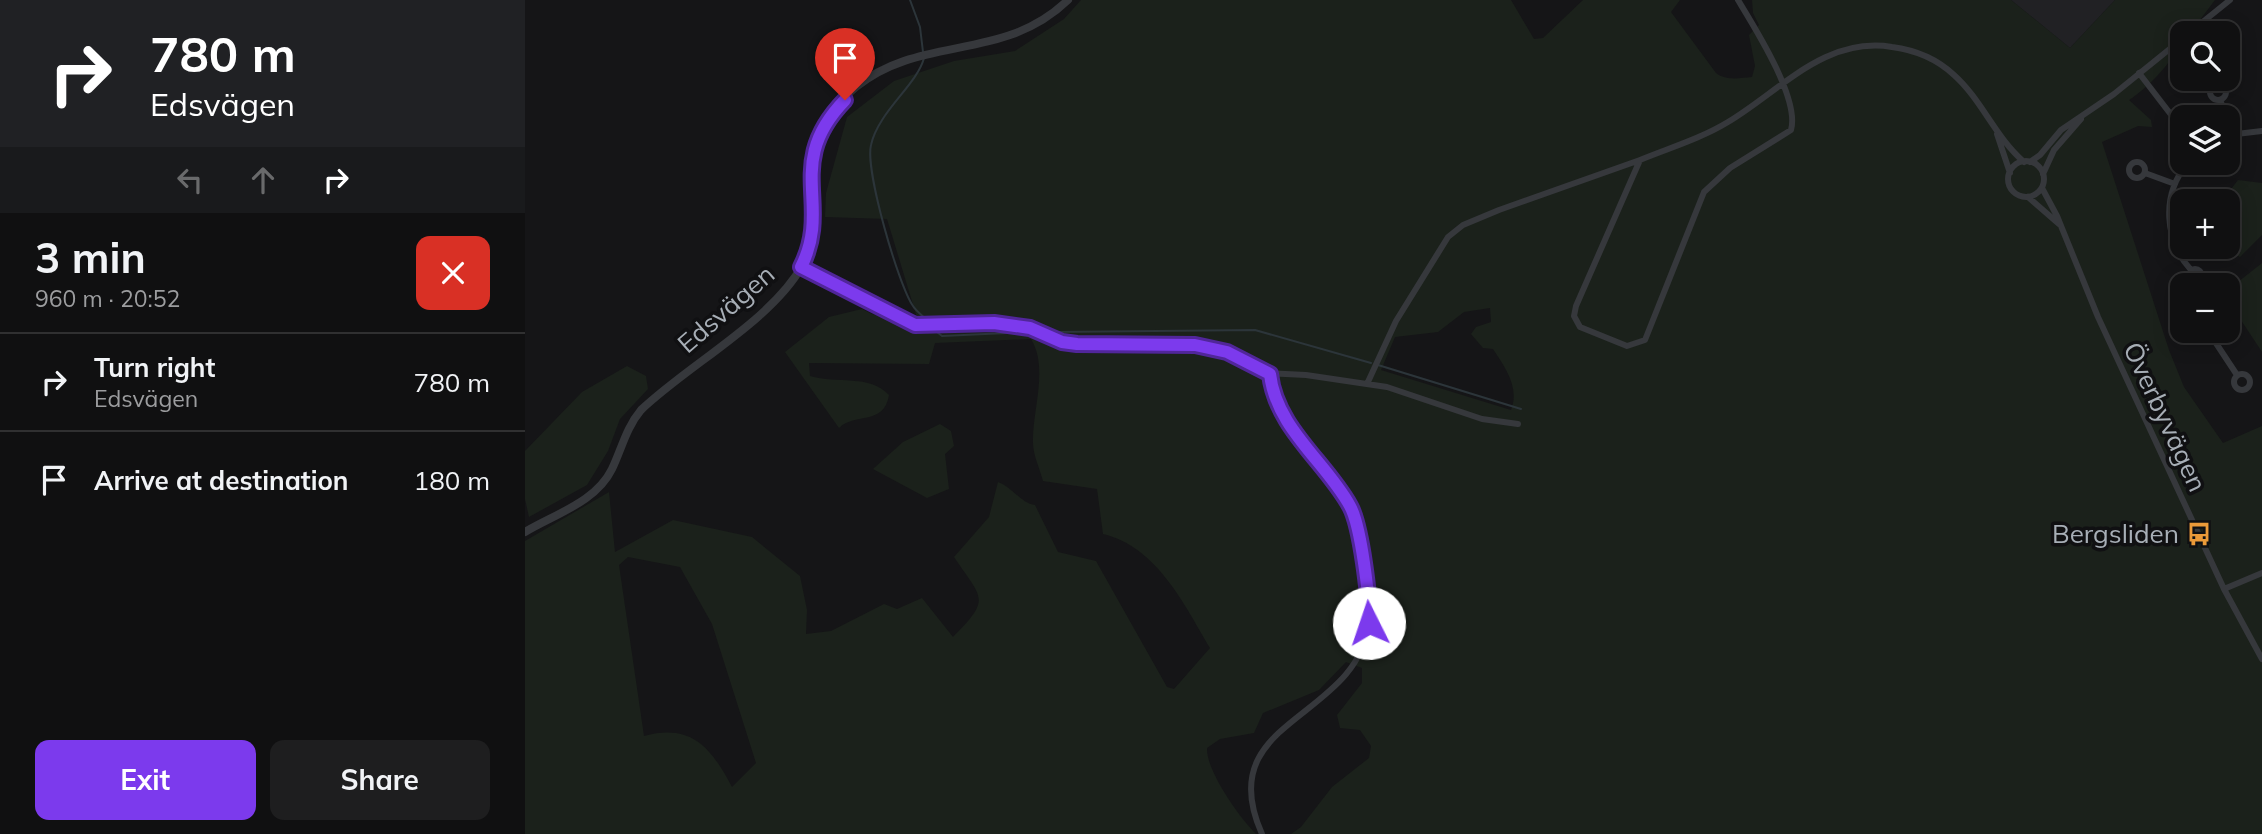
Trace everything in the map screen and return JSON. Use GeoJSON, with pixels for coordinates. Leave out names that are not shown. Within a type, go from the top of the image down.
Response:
{"type":"FeatureCollection","features":[{"type":"Feature","properties":{"kind":"street","name":"Edsvägen"},"geometry":{"type":"LineString","coordinates":[[525,533],[596,491],[612,470],[629,425],[641,410],[789,286],[801,267],[813,237],[811,158],[816,138],[833,112],[856,88],[883,69],[915,57],[1010,37],[1037,25],[1068,0]]}},
{"type":"Feature","properties":{"kind":"street"},"geometry":{"type":"LineString","coordinates":[[1638,162],[1574,316],[1580,327],[1627,346],[1645,340],[1704,192],[1730,168],[1791,130],[1793,121],[1783,83],[1738,0]]}},
{"type":"Feature","properties":{"kind":"street"},"geometry":{"type":"LineString","coordinates":[[2204,21],[2230,0]]}},
{"type":"Feature","properties":{"kind":"street"},"geometry":{"type":"LineString","coordinates":[[1367,384],[1396,321],[1448,237],[1462,225],[1690,142],[1725,124],[1820,58],[1841,50],[1878,44],[1902,48],[1919,53],[1954,74],[1993,126],[2027,162],[2043,174]]}},
{"type":"Feature","properties":{"kind":"street"},"geometry":{"type":"LineString","coordinates":[[2010,173],[2041,155],[2061,130],[2082,117],[2170,48]]}},
{"type":"Feature","properties":{"kind":"street"},"geometry":{"type":"LineString","coordinates":[[2139,73],[2170,113]]}},
{"type":"Feature","properties":{"kind":"street"},"geometry":{"type":"LineString","coordinates":[[2221,100],[2223,105]]}},
{"type":"Feature","properties":{"kind":"street"},"geometry":{"type":"LineString","coordinates":[[1993,126],[2010,173],[2011,188],[2020,196],[2028,197],[2042,188],[2043,174],[2054,150],[2082,117]]}},
{"type":"Feature","properties":{"kind":"street"},"geometry":{"type":"LineString","coordinates":[[2240,133],[2262,131]]}},
{"type":"Feature","properties":{"kind":"street"},"geometry":{"type":"LineString","coordinates":[[2145,173],[2175,184]]}},
{"type":"Feature","properties":{"kind":"street"},"geometry":{"type":"LineString","coordinates":[[2181,175],[2169,206],[2171,233],[2191,270],[2201,273]]}},
{"type":"Feature","properties":{"kind":"street","name":"Överbyvägen"},"geometry":{"type":"LineString","coordinates":[[2042,188],[2098,317],[2224,589],[2262,659]]}},
{"type":"Feature","properties":{"kind":"street","name":"Överbyvägen"},"geometry":{"type":"LineString","coordinates":[[2028,197],[2060,226]]}},
{"type":"Feature","properties":{"kind":"street"},"geometry":{"type":"LineString","coordinates":[[801,267],[915,325],[994,323],[1030,328],[1062,342],[1077,344],[1195,345],[1227,352],[1270,374],[1305,375],[1400,390],[1482,419],[1518,424]]}},
{"type":"Feature","properties":{"kind":"street"},"geometry":{"type":"LineString","coordinates":[[2216,343],[2237,375]]}},
{"type":"Feature","properties":{"kind":"street"},"geometry":{"type":"LineString","coordinates":[[1262,834],[1253,815],[1249,792],[1258,757],[1272,737],[1332,692],[1348,675],[1365,640],[1369,615],[1354,513],[1332,478],[1301,443],[1282,406],[1270,374]]}},
{"type":"Feature","properties":{"kind":"street"},"geometry":{"type":"LineString","coordinates":[[2224,589],[2262,573]]}},
{"type":"Feature","properties":{"kind":"shaded area"},"geometry":{"type":"Polygon","coordinates":[[[1081,0],[1511,0],[1534,39],[1543,38],[1583,0],[1680,0],[1671,12],[1716,73],[1733,78],[1752,77],[1755,66],[1749,35],[1759,25],[1753,13],[1752,0],[2011,0],[2070,48],[2115,0],[2215,0],[2199,21],[2170,21],[2170,61],[2145,88],[2129,100],[2151,120],[2152,127],[2138,126],[2102,142],[2169,350],[2184,387],[2223,443],[2262,426],[2262,834],[1291,834],[1301,827],[1332,787],[1369,758],[1371,746],[1360,730],[1340,728],[1337,715],[1362,683],[1362,668],[1346,662],[1319,690],[1263,713],[1254,733],[1220,739],[1207,748],[1208,758],[1218,781],[1233,806],[1256,834],[525,834],[525,541],[609,492],[615,552],[673,520],[752,537],[800,576],[807,610],[806,634],[831,631],[884,604],[897,609],[922,598],[953,637],[974,614],[979,598],[954,557],[989,517],[998,482],[1035,505],[1058,552],[1096,561],[1167,687],[1174,689],[1210,648],[1179,596],[1154,564],[1122,541],[1103,534],[1097,489],[1043,481],[1033,448],[1039,363],[1031,339],[935,343],[929,364],[809,363],[810,376],[872,384],[889,395],[886,405],[875,415],[853,420],[839,428],[785,352],[829,317],[862,309],[872,314],[918,321],[887,219],[825,217],[826,193],[847,117],[894,81],[954,61],[1015,51],[1064,19],[1081,0]],[[1490,308],[1464,312],[1438,332],[1395,337],[1381,370],[1511,410],[1514,394],[1506,370],[1493,349],[1483,348],[1471,334],[1476,327],[1491,322],[1490,308]],[[628,557],[619,565],[644,736],[675,733],[698,742],[716,760],[732,787],[756,763],[712,624],[680,567],[628,557]]]}},
{"type":"Feature","properties":{"kind":"shaded area"},"geometry":{"type":"Polygon","coordinates":[[[2011,0],[2115,0],[2070,48],[2011,0]]]}},
{"type":"Feature","properties":{"kind":"shaded area"},"geometry":{"type":"Polygon","coordinates":[[[2238,180],[2262,183],[2262,235],[2240,257],[2240,189],[2231,189],[2238,180]]]}},
{"type":"Feature","properties":{"kind":"shaded area"},"geometry":{"type":"Polygon","coordinates":[[[2262,263],[2262,352],[2240,319],[2240,280],[2262,263]]]}},
{"type":"Feature","properties":{"kind":"shaded area"},"geometry":{"type":"Polygon","coordinates":[[[627,366],[646,376],[648,389],[620,419],[608,451],[587,485],[529,517],[525,499],[525,451],[582,392],[627,366]]]}},
{"type":"Feature","properties":{"kind":"shaded area"},"geometry":{"type":"Polygon","coordinates":[[[940,424],[951,431],[954,446],[945,454],[949,489],[927,498],[873,469],[903,442],[940,424]]]}},
{"type":"Feature","properties":{"kind":"waterway"},"geometry":{"type":"LineString","coordinates":[[910,0],[920,27],[923,52]]}},
{"type":"Feature","properties":{"kind":"waterway"},"geometry":{"type":"LineString","coordinates":[[924,58],[914,78],[881,121],[871,145],[870,158],[884,227],[899,275],[913,306],[928,321]]}},
{"type":"Feature","properties":{"kind":"waterway"},"geometry":{"type":"LineString","coordinates":[[932,328],[942,336],[1030,332]]}},
{"type":"Feature","properties":{"kind":"waterway"},"geometry":{"type":"LineString","coordinates":[[1054,332],[1255,330],[1371,363]]}},
{"type":"Feature","properties":{"kind":"waterway"},"geometry":{"type":"LineString","coordinates":[[1378,365],[1521,409]]}},
{"type":"Feature","properties":{"kind":"place","name":"Bergsliden"},"geometry":{"type":"Point","coordinates":[2199,534]}},
{"type":"Feature","properties":{"kind":"route"},"geometry":{"type":"LineString","coordinates":[[845,100],[833,112],[816,138],[811,158],[813,237],[801,267],[915,325],[929,327],[994,323],[1030,328],[1062,342],[1077,344],[1195,345],[1227,352],[1270,374],[1289,423],[1301,443],[1332,478],[1354,513],[1368,597],[1369,623]]}}]}
